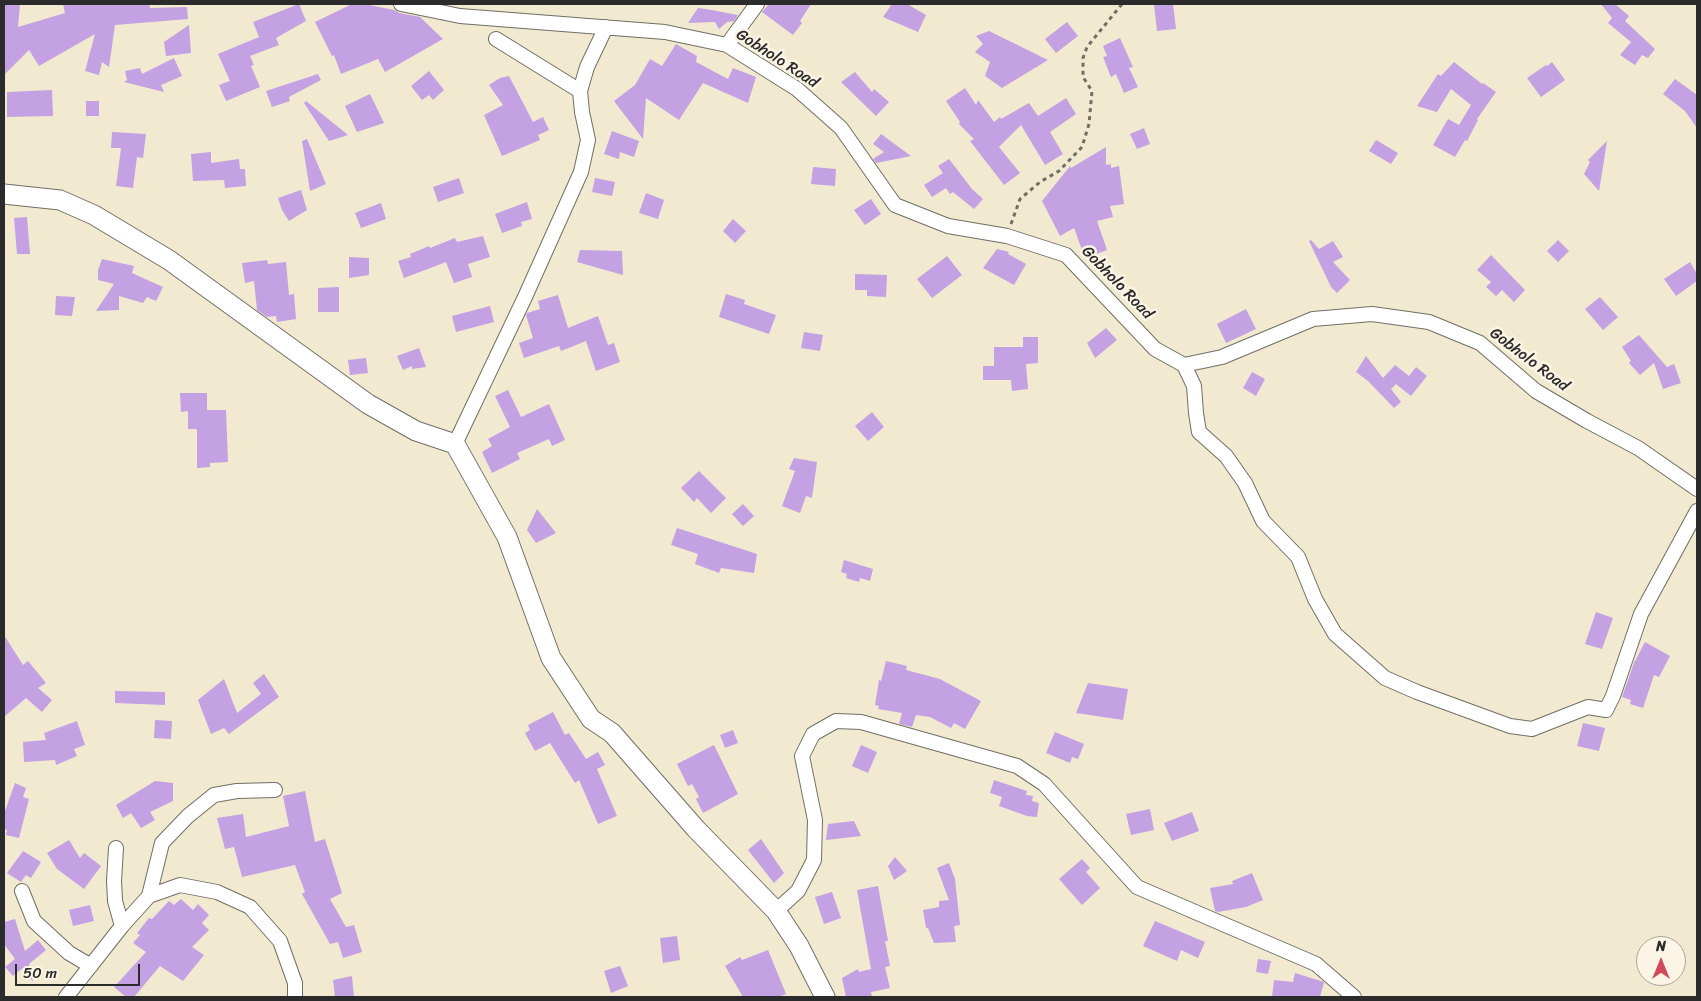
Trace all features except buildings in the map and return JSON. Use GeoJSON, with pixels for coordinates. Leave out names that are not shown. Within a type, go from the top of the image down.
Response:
{"type":"FeatureCollection","features":[{"type":"Feature","properties":{"kind":"street","name":"Gobholo Road"},"geometry":{"type":"LineString","coordinates":[[401,4],[460,16],[665,32],[727,45],[796,89],[841,128],[895,205],[948,226],[1007,236],[1066,255],[1155,349],[1184,365],[1222,357],[1313,319],[1372,314],[1429,322],[1480,343],[1536,391],[1638,448],[1697,490]]}},
{"type":"Feature","properties":{"kind":"street"},"geometry":{"type":"LineString","coordinates":[[727,45],[757,4]]}},
{"type":"Feature","properties":{"kind":"street"},"geometry":{"type":"LineString","coordinates":[[455,444],[525,298],[581,172],[588,140],[580,91],[588,67],[606,27]]}},
{"type":"Feature","properties":{"kind":"street"},"geometry":{"type":"LineString","coordinates":[[496,39],[580,91]]}},
{"type":"Feature","properties":{"kind":"street"},"geometry":{"type":"LineString","coordinates":[[4,194],[60,200],[94,215],[169,260],[368,404],[416,431],[455,444],[507,537],[551,658],[591,719],[612,733],[696,829],[776,911],[799,946],[825,997]]}},
{"type":"Feature","properties":{"kind":"street"},"geometry":{"type":"LineString","coordinates":[[1184,365],[1194,386],[1199,432],[1226,456],[1245,482],[1263,521],[1298,557],[1316,599],[1336,634],[1385,678],[1417,692],[1510,726],[1532,729],[1588,707],[1606,710],[1613,696],[1641,614],[1697,511]]}},
{"type":"Feature","properties":{"kind":"street"},"geometry":{"type":"LineString","coordinates":[[776,911],[798,891],[814,860],[815,820],[802,756],[813,734],[836,721],[861,722],[1017,766],[1044,784],[1137,887],[1316,964],[1354,997]]}},
{"type":"Feature","properties":{"kind":"street"},"geometry":{"type":"LineString","coordinates":[[66,997],[122,926],[149,896],[162,843],[188,816],[214,795],[236,791],[275,790]]}},
{"type":"Feature","properties":{"kind":"street"},"geometry":{"type":"LineString","coordinates":[[116,848],[115,902],[122,926]]}},
{"type":"Feature","properties":{"kind":"street"},"geometry":{"type":"LineString","coordinates":[[149,896],[180,885],[217,892],[250,907],[280,941],[295,983],[295,997]]}},
{"type":"Feature","properties":{"kind":"street"},"geometry":{"type":"LineString","coordinates":[[22,891],[34,922],[69,953],[90,966]]}},
{"type":"Feature","properties":{"kind":"path"},"geometry":{"type":"LineString","coordinates":[[1007,236],[1020,199],[1040,182],[1059,171],[1082,147],[1089,124],[1092,91],[1083,77],[1083,58],[1087,47],[1122,4]]}}]}
